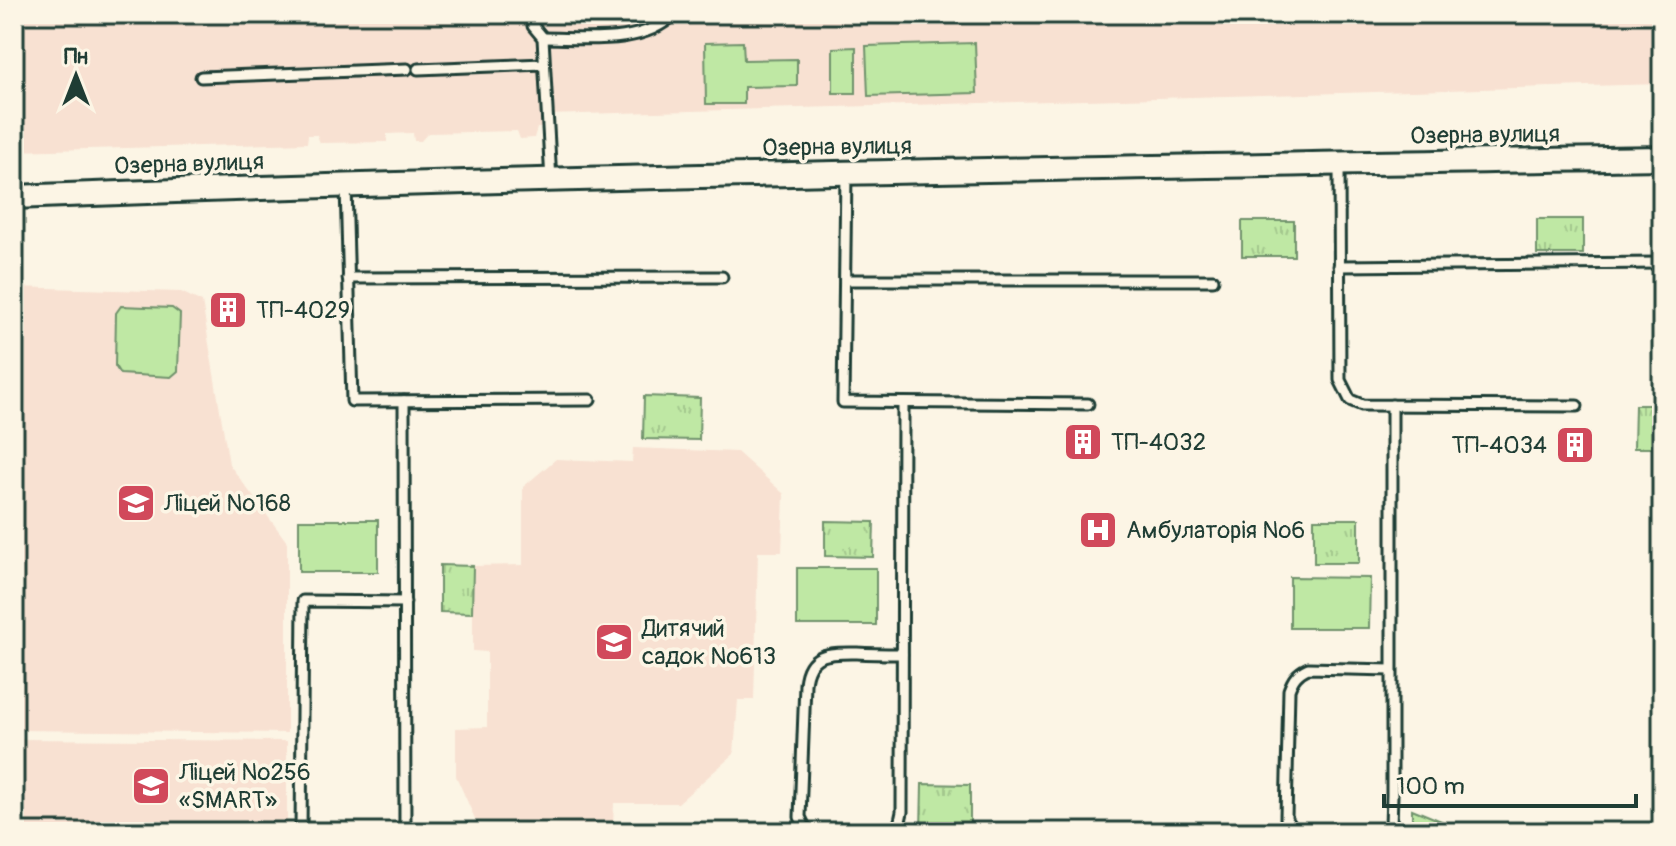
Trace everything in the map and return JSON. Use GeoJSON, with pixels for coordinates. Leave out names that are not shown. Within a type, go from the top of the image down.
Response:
{"type":"FeatureCollection","features":[{"type":"Feature","properties":{"kind":"street","name":"Озерна вулиця"},"geometry":{"type":"LineString","coordinates":[[14,197],[846,173],[1662,158]]}},
{"type":"Feature","properties":{"kind":"lane"},"geometry":{"type":"LineString","coordinates":[[532,14],[533,26],[543,38],[551,181]]}},
{"type":"Feature","properties":{"kind":"lane"},"geometry":{"type":"LineString","coordinates":[[543,38],[629,37],[657,28],[674,14]]}},
{"type":"Feature","properties":{"kind":"lane"},"geometry":{"type":"LineString","coordinates":[[201,77],[544,64]]}},
{"type":"Feature","properties":{"kind":"lane"},"geometry":{"type":"LineString","coordinates":[[1339,164],[1340,380],[1350,400],[1362,405],[1577,406]]}},
{"type":"Feature","properties":{"kind":"lane"},"geometry":{"type":"LineString","coordinates":[[846,173],[843,402],[1088,404]]}},
{"type":"Feature","properties":{"kind":"lane"},"geometry":{"type":"LineString","coordinates":[[346,186],[352,401],[590,400]]}},
{"type":"Feature","properties":{"kind":"lane"},"geometry":{"type":"LineString","coordinates":[[1339,266],[1662,263]]}},
{"type":"Feature","properties":{"kind":"lane"},"geometry":{"type":"LineString","coordinates":[[348,278],[722,277]]}},
{"type":"Feature","properties":{"kind":"lane"},"geometry":{"type":"LineString","coordinates":[[845,280],[1213,280]]}},
{"type":"Feature","properties":{"kind":"lane"},"geometry":{"type":"LineString","coordinates":[[404,401],[405,832]]}},
{"type":"Feature","properties":{"kind":"lane"},"geometry":{"type":"LineString","coordinates":[[894,832],[902,812],[903,403]]}},
{"type":"Feature","properties":{"kind":"lane"},"geometry":{"type":"LineString","coordinates":[[1388,832],[1392,795],[1392,405]]}},
{"type":"Feature","properties":{"kind":"lane"},"geometry":{"type":"LineString","coordinates":[[323,832],[301,832],[303,601],[405,602]]}},
{"type":"Feature","properties":{"kind":"lane"},"geometry":{"type":"LineString","coordinates":[[807,832],[800,817],[805,684],[809,667],[815,660],[831,653],[902,654]]}},
{"type":"Feature","properties":{"kind":"lane"},"geometry":{"type":"LineString","coordinates":[[1295,832],[1286,818],[1289,690],[1292,680],[1308,668],[1391,670]]}},
{"type":"Feature","properties":{"kind":"shaded area"},"geometry":{"type":"Polygon","coordinates":[[[14,14],[1662,14],[1662,84],[546,115],[546,128],[537,128],[534,138],[520,139],[517,131],[428,133],[421,141],[414,141],[413,133],[387,134],[387,142],[320,143],[317,135],[308,135],[307,143],[14,151],[14,14]]]}},
{"type":"Feature","properties":{"kind":"shaded area","name":"Ліцей №168"},"geometry":{"type":"Polygon","coordinates":[[[14,287],[181,292],[202,302],[229,464],[287,542],[287,733],[14,730],[14,287]]]}},
{"type":"Feature","properties":{"kind":"shaded area","name":"Дитячий садок №613"},"geometry":{"type":"Polygon","coordinates":[[[633,448],[737,452],[784,494],[782,552],[758,552],[754,700],[738,700],[734,754],[678,803],[614,803],[613,825],[476,821],[456,776],[456,728],[487,727],[487,652],[473,651],[473,566],[523,565],[523,487],[556,459],[632,462],[633,448]]]}},
{"type":"Feature","properties":{"kind":"shaded area","name":"Ліцей №256 «SMART»"},"geometry":{"type":"Polygon","coordinates":[[[14,739],[287,741],[287,832],[14,832],[14,739]]]}},
{"type":"Feature","properties":{"kind":"green space"},"geometry":{"type":"Polygon","coordinates":[[[743,42],[744,60],[797,59],[797,86],[744,87],[744,104],[706,104],[705,43],[743,42]]]}},
{"type":"Feature","properties":{"kind":"green space"},"geometry":{"type":"Polygon","coordinates":[[[975,43],[977,93],[868,96],[866,46],[975,43]]]}},
{"type":"Feature","properties":{"kind":"green space"},"geometry":{"type":"Polygon","coordinates":[[[856,47],[856,93],[833,93],[833,48],[856,47]]]}},
{"type":"Feature","properties":{"kind":"green space"},"geometry":{"type":"Polygon","coordinates":[[[1537,219],[1583,219],[1583,254],[1537,254],[1537,219]]]}},
{"type":"Feature","properties":{"kind":"green space"},"geometry":{"type":"Polygon","coordinates":[[[1242,221],[1294,221],[1294,256],[1242,256],[1242,221]]]}},
{"type":"Feature","properties":{"kind":"green space"},"geometry":{"type":"Polygon","coordinates":[[[121,306],[172,308],[180,314],[178,371],[171,377],[120,374],[115,366],[116,313],[121,306]]]}},
{"type":"Feature","properties":{"kind":"green space"},"geometry":{"type":"Polygon","coordinates":[[[644,396],[700,398],[699,440],[643,439],[644,396]]]}},
{"type":"Feature","properties":{"kind":"green space"},"geometry":{"type":"Polygon","coordinates":[[[1635,405],[1662,405],[1662,448],[1634,448],[1635,405]]]}},
{"type":"Feature","properties":{"kind":"green space"},"geometry":{"type":"Polygon","coordinates":[[[1314,519],[1359,519],[1359,563],[1314,563],[1314,519]]]}},
{"type":"Feature","properties":{"kind":"green space"},"geometry":{"type":"Polygon","coordinates":[[[299,520],[378,520],[378,572],[299,572],[299,520]]]}},
{"type":"Feature","properties":{"kind":"green space"},"geometry":{"type":"Polygon","coordinates":[[[825,521],[874,522],[873,557],[825,556],[825,521]]]}},
{"type":"Feature","properties":{"kind":"green space"},"geometry":{"type":"Polygon","coordinates":[[[440,565],[473,566],[472,613],[440,612],[440,565]]]}},
{"type":"Feature","properties":{"kind":"green space"},"geometry":{"type":"Polygon","coordinates":[[[797,568],[876,568],[876,625],[797,625],[797,568]]]}},
{"type":"Feature","properties":{"kind":"green space"},"geometry":{"type":"Polygon","coordinates":[[[1290,577],[1370,578],[1369,628],[1290,628],[1290,577]]]}},
{"type":"Feature","properties":{"kind":"green space"},"geometry":{"type":"Polygon","coordinates":[[[922,784],[970,785],[970,832],[921,832],[922,784]]]}},
{"type":"Feature","properties":{"kind":"green space"},"geometry":{"type":"Polygon","coordinates":[[[1412,809],[1468,832],[1412,832],[1412,809]]]}},
{"type":"Feature","properties":{"kind":"place","name":"ТП-4029"},"geometry":{"type":"Point","coordinates":[228,310]}},
{"type":"Feature","properties":{"kind":"place","name":"ТП-4032"},"geometry":{"type":"Point","coordinates":[1083,442]}},
{"type":"Feature","properties":{"kind":"place","name":"ТП-4034"},"geometry":{"type":"Point","coordinates":[1575,445]}},
{"type":"Feature","properties":{"kind":"place","name":"Ліцей №168"},"geometry":{"type":"Point","coordinates":[136,503]}},
{"type":"Feature","properties":{"kind":"place","name":"Амбулаторія №6"},"geometry":{"type":"Point","coordinates":[1098,530]}},
{"type":"Feature","properties":{"kind":"place","name":"Дитячий садок №613"},"geometry":{"type":"Point","coordinates":[614,642]}},
{"type":"Feature","properties":{"kind":"place","name":"Ліцей №256 «SMART»"},"geometry":{"type":"Point","coordinates":[151,786]}}]}
